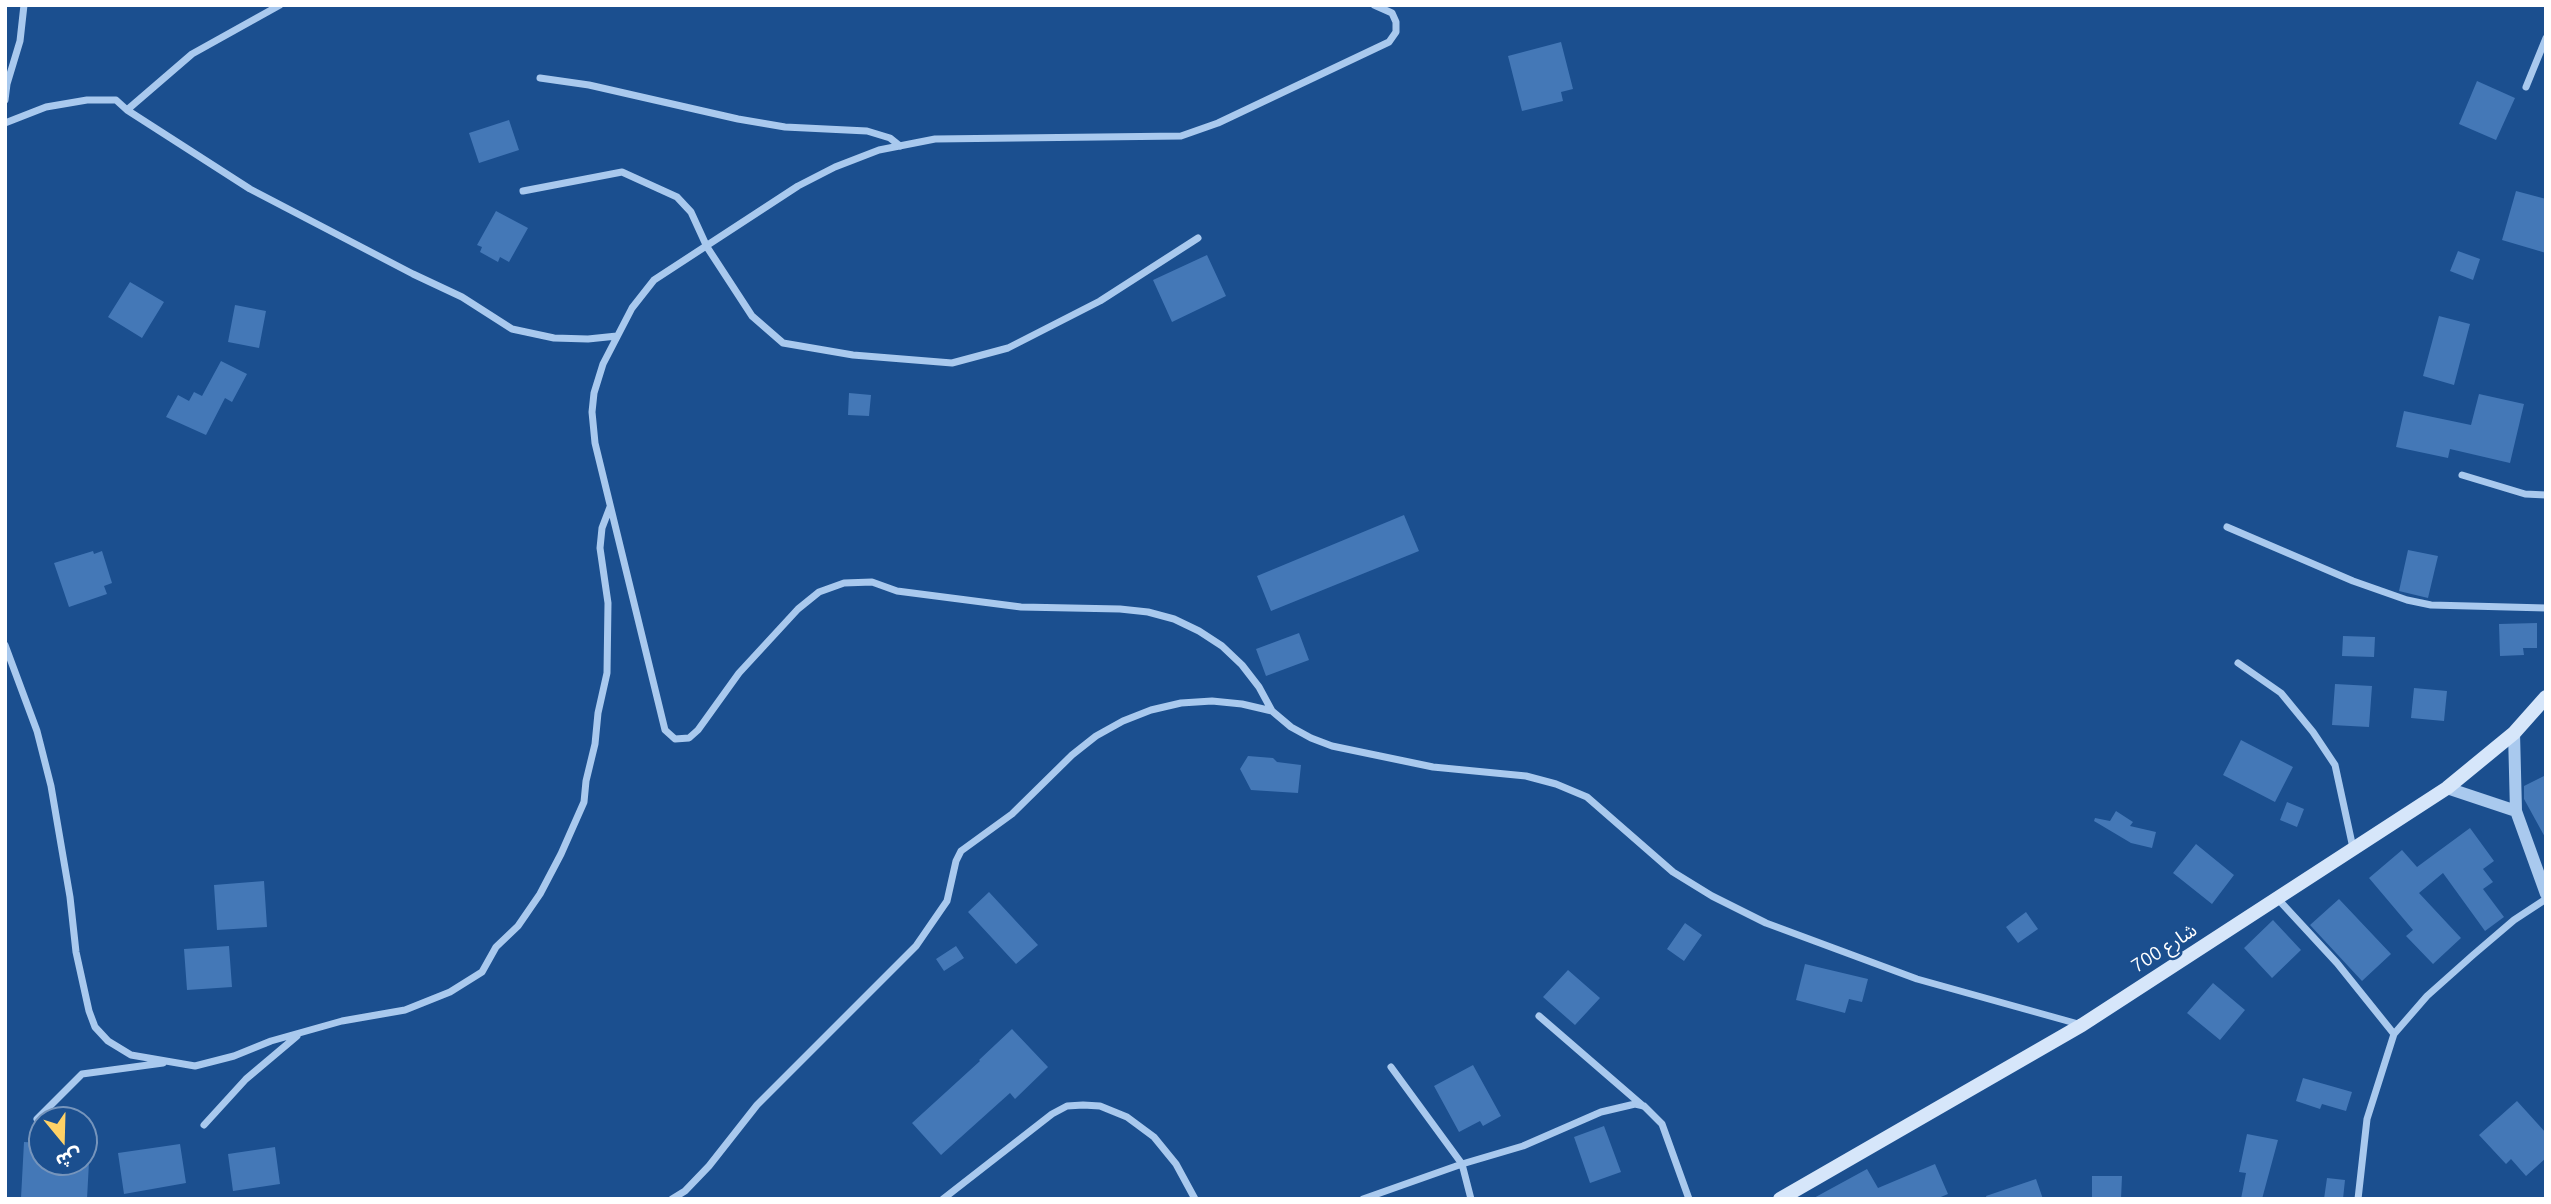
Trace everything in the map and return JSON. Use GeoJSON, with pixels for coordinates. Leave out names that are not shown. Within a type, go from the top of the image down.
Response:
{"type":"FeatureCollection","features":[{"type":"Feature","properties":{"kind":"main road","name":"شارع 700"},"geometry":{"type":"LineString","coordinates":[[1780,1199],[2082,1025],[2447,788],[2514,733],[2546,697]]}},
{"type":"Feature","properties":{"kind":"street"},"geometry":{"type":"LineString","coordinates":[[5,100],[20,41],[23,5]]}},
{"type":"Feature","properties":{"kind":"street"},"geometry":{"type":"LineString","coordinates":[[127,110],[192,54],[280,5]]}},
{"type":"Feature","properties":{"kind":"street"},"geometry":{"type":"LineString","coordinates":[[1374,5],[1392,13],[1396,22],[1396,32],[1389,42],[1218,123],[1181,136],[935,139],[879,150],[835,167],[798,186],[654,280],[632,308],[603,364],[594,393],[592,412],[595,443],[665,730],[675,739],[689,738],[698,730],[739,673],[798,609],[819,592],[844,583],[872,582],[897,591],[1021,607],[1148,612],[1174,619],[1199,631],[1232,655],[1259,687],[1272,711],[1291,727],[1332,746],[1433,767],[1526,776],[1556,784],[1587,797],[1673,872],[1712,896],[1766,923],[1917,979],[2082,1025]]}},
{"type":"Feature","properties":{"kind":"street"},"geometry":{"type":"LineString","coordinates":[[2526,87],[2546,38]]}},
{"type":"Feature","properties":{"kind":"street"},"geometry":{"type":"LineString","coordinates":[[540,78],[589,85],[785,127],[867,131],[890,138],[900,146]]}},
{"type":"Feature","properties":{"kind":"street"},"geometry":{"type":"LineString","coordinates":[[5,122],[46,107],[87,100],[117,100],[127,110],[250,189],[462,297],[512,329],[554,338],[617,336]]}},
{"type":"Feature","properties":{"kind":"street"},"geometry":{"type":"LineString","coordinates":[[523,191],[622,172],[677,197],[691,212],[707,247],[752,316],[783,343],[853,355],[952,363],[1008,348],[1100,301],[1198,238]]}},
{"type":"Feature","properties":{"kind":"street"},"geometry":{"type":"LineString","coordinates":[[2462,475],[2525,494],[2546,495]]}},
{"type":"Feature","properties":{"kind":"street"},"geometry":{"type":"LineString","coordinates":[[5,645],[37,731],[51,786],[70,897],[76,952],[95,1027],[108,1041],[131,1055],[195,1066],[342,1021],[405,1010],[450,992],[482,972],[496,947],[518,926],[540,894],[584,802],[607,673],[608,603],[600,548],[602,528],[610,506]]}},
{"type":"Feature","properties":{"kind":"street"},"geometry":{"type":"LineString","coordinates":[[2227,527],[2353,582],[2407,600],[2431,606],[2546,608]]}},
{"type":"Feature","properties":{"kind":"street"},"geometry":{"type":"LineString","coordinates":[[2238,663],[2281,693],[2328,754],[2334,765],[2353,848]]}},
{"type":"Feature","properties":{"kind":"street"},"geometry":{"type":"LineString","coordinates":[[672,1199],[685,1191],[709,1166],[757,1105],[916,946],[947,901],[956,861],[961,851],[1012,814],[1072,755],[1096,736],[1123,721],[1181,703],[1212,701],[1272,711]]}},
{"type":"Feature","properties":{"kind":"street"},"geometry":{"type":"LineString","coordinates":[[2358,1199],[2367,1119],[2394,1034],[2427,996],[2514,920],[2546,897],[2516,811],[2514,733]]}},
{"type":"Feature","properties":{"kind":"street"},"geometry":{"type":"LineString","coordinates":[[2447,788],[2516,811]]}},
{"type":"Feature","properties":{"kind":"street"},"geometry":{"type":"LineString","coordinates":[[2276,897],[2337,963],[2394,1034]]}},
{"type":"Feature","properties":{"kind":"street"},"geometry":{"type":"LineString","coordinates":[[1539,1016],[1662,1124],[1689,1199]]}},
{"type":"Feature","properties":{"kind":"street"},"geometry":{"type":"LineString","coordinates":[[204,1125],[246,1079],[300,1034]]}},
{"type":"Feature","properties":{"kind":"street"},"geometry":{"type":"LineString","coordinates":[[50,1106],[82,1074],[171,1062]]}},
{"type":"Feature","properties":{"kind":"street"},"geometry":{"type":"LineString","coordinates":[[1391,1067],[1462,1164],[1471,1199]]}},
{"type":"Feature","properties":{"kind":"street"},"geometry":{"type":"LineString","coordinates":[[943,1199],[1052,1114],[1067,1106],[1083,1105],[1100,1106],[1127,1117],[1154,1137],[1177,1164],[1195,1199]]}},
{"type":"Feature","properties":{"kind":"street"},"geometry":{"type":"LineString","coordinates":[[1363,1199],[1523,1146],[1601,1112],[1623,1105],[1644,1106]]}},
{"type":"Feature","properties":{"kind":"building"},"geometry":{"type":"Polygon","coordinates":[[[1561,42],[1573,89],[1561,92],[1563,101],[1522,111],[1508,56],[1561,42]]]}},
{"type":"Feature","properties":{"kind":"building"},"geometry":{"type":"Polygon","coordinates":[[[2477,81],[2515,98],[2496,140],[2459,124],[2477,81]]]}},
{"type":"Feature","properties":{"kind":"building"},"geometry":{"type":"Polygon","coordinates":[[[509,120],[519,150],[479,163],[469,133],[509,120]]]}},
{"type":"Feature","properties":{"kind":"building"},"geometry":{"type":"Polygon","coordinates":[[[2516,191],[2546,199],[2546,253],[2502,240],[2516,191]]]}},
{"type":"Feature","properties":{"kind":"building"},"geometry":{"type":"Polygon","coordinates":[[[496,211],[528,228],[509,262],[500,257],[498,262],[480,252],[482,247],[477,245],[496,211]]]}},
{"type":"Feature","properties":{"kind":"building"},"geometry":{"type":"Polygon","coordinates":[[[2458,251],[2480,259],[2473,280],[2450,271],[2458,251]]]}},
{"type":"Feature","properties":{"kind":"building"},"geometry":{"type":"Polygon","coordinates":[[[1207,255],[1226,296],[1172,322],[1153,280],[1207,255]]]}},
{"type":"Feature","properties":{"kind":"building"},"geometry":{"type":"Polygon","coordinates":[[[130,282],[164,302],[142,338],[108,317],[130,282]]]}},
{"type":"Feature","properties":{"kind":"building"},"geometry":{"type":"Polygon","coordinates":[[[235,305],[266,311],[259,348],[228,342],[235,305]]]}},
{"type":"Feature","properties":{"kind":"building"},"geometry":{"type":"Polygon","coordinates":[[[2439,316],[2470,324],[2454,385],[2423,376],[2439,316]]]}},
{"type":"Feature","properties":{"kind":"building"},"geometry":{"type":"Polygon","coordinates":[[[221,361],[247,374],[232,402],[225,398],[206,435],[166,417],[178,395],[189,401],[194,392],[202,396],[221,361]]]}},
{"type":"Feature","properties":{"kind":"building"},"geometry":{"type":"Polygon","coordinates":[[[849,393],[871,395],[869,416],[848,415],[849,393]]]}},
{"type":"Feature","properties":{"kind":"building"},"geometry":{"type":"Polygon","coordinates":[[[2479,394],[2524,404],[2510,463],[2450,449],[2448,458],[2396,447],[2404,411],[2471,425],[2479,394]]]}},
{"type":"Feature","properties":{"kind":"building"},"geometry":{"type":"Polygon","coordinates":[[[1404,515],[1419,551],[1271,611],[1257,576],[1404,515]]]}},
{"type":"Feature","properties":{"kind":"building"},"geometry":{"type":"Polygon","coordinates":[[[2408,550],[2438,556],[2428,598],[2399,591],[2408,550]]]}},
{"type":"Feature","properties":{"kind":"building"},"geometry":{"type":"Polygon","coordinates":[[[93,551],[94,554],[102,551],[112,583],[104,586],[107,594],[69,607],[54,563],[93,551]]]}},
{"type":"Feature","properties":{"kind":"building"},"geometry":{"type":"Polygon","coordinates":[[[2537,623],[2537,648],[2523,648],[2524,655],[2500,656],[2499,624],[2537,623]]]}},
{"type":"Feature","properties":{"kind":"building"},"geometry":{"type":"Polygon","coordinates":[[[1299,633],[1309,660],[1266,676],[1256,649],[1299,633]]]}},
{"type":"Feature","properties":{"kind":"building"},"geometry":{"type":"Polygon","coordinates":[[[2343,636],[2375,637],[2374,657],[2342,656],[2343,636]]]}},
{"type":"Feature","properties":{"kind":"building"},"geometry":{"type":"Polygon","coordinates":[[[2335,684],[2372,686],[2369,727],[2332,725],[2335,684]]]}},
{"type":"Feature","properties":{"kind":"building"},"geometry":{"type":"Polygon","coordinates":[[[2414,688],[2447,691],[2444,721],[2411,718],[2414,688]]]}},
{"type":"Feature","properties":{"kind":"building"},"geometry":{"type":"Polygon","coordinates":[[[2241,740],[2293,767],[2275,802],[2223,775],[2241,740]]]}},
{"type":"Feature","properties":{"kind":"building"},"geometry":{"type":"Polygon","coordinates":[[[1248,756],[1273,758],[1277,762],[1301,765],[1298,793],[1251,790],[1240,769],[1248,756]]]}},
{"type":"Feature","properties":{"kind":"building"},"geometry":{"type":"Polygon","coordinates":[[[2546,775],[2546,839],[2524,799],[2524,786],[2546,775]]]}},
{"type":"Feature","properties":{"kind":"building"},"geometry":{"type":"Polygon","coordinates":[[[2287,802],[2304,809],[2297,827],[2280,820],[2287,802]]]}},
{"type":"Feature","properties":{"kind":"building"},"geometry":{"type":"Polygon","coordinates":[[[2116,811],[2133,822],[2130,826],[2156,832],[2152,848],[2131,843],[2094,821],[2095,818],[2110,821],[2116,811]]]}},
{"type":"Feature","properties":{"kind":"building"},"geometry":{"type":"Polygon","coordinates":[[[2470,828],[2494,861],[2483,869],[2493,882],[2483,889],[2504,917],[2485,931],[2443,873],[2419,893],[2461,938],[2433,964],[2406,936],[2413,930],[2369,878],[2402,850],[2417,867],[2470,828]]]}},
{"type":"Feature","properties":{"kind":"building"},"geometry":{"type":"Polygon","coordinates":[[[2196,844],[2234,875],[2212,904],[2173,873],[2196,844]]]}},
{"type":"Feature","properties":{"kind":"building"},"geometry":{"type":"Polygon","coordinates":[[[264,881],[267,927],[217,930],[214,885],[264,881]]]}},
{"type":"Feature","properties":{"kind":"building"},"geometry":{"type":"Polygon","coordinates":[[[989,892],[1038,945],[1016,964],[968,912],[989,892]]]}},
{"type":"Feature","properties":{"kind":"building"},"geometry":{"type":"Polygon","coordinates":[[[2339,899],[2391,954],[2362,981],[2310,925],[2339,899]]]}},
{"type":"Feature","properties":{"kind":"building"},"geometry":{"type":"Polygon","coordinates":[[[2026,912],[2038,929],[2018,943],[2006,927],[2026,912]]]}},
{"type":"Feature","properties":{"kind":"building"},"geometry":{"type":"Polygon","coordinates":[[[2273,920],[2301,950],[2272,978],[2244,948],[2273,920]]]}},
{"type":"Feature","properties":{"kind":"building"},"geometry":{"type":"Polygon","coordinates":[[[1685,923],[1702,935],[1684,961],[1667,949],[1685,923]]]}},
{"type":"Feature","properties":{"kind":"building"},"geometry":{"type":"Polygon","coordinates":[[[229,946],[232,987],[187,990],[184,949],[229,946]]]}},
{"type":"Feature","properties":{"kind":"building"},"geometry":{"type":"Polygon","coordinates":[[[956,946],[964,958],[944,971],[936,959],[956,946]]]}},
{"type":"Feature","properties":{"kind":"building"},"geometry":{"type":"Polygon","coordinates":[[[1805,964],[1868,979],[1862,1002],[1849,999],[1845,1013],[1796,1000],[1805,964]]]}},
{"type":"Feature","properties":{"kind":"building"},"geometry":{"type":"Polygon","coordinates":[[[1568,970],[1600,998],[1575,1025],[1543,997],[1568,970]]]}},
{"type":"Feature","properties":{"kind":"building"},"geometry":{"type":"Polygon","coordinates":[[[2213,983],[2245,1010],[2220,1040],[2187,1013],[2213,983]]]}},
{"type":"Feature","properties":{"kind":"building"},"geometry":{"type":"Polygon","coordinates":[[[1012,1029],[1048,1067],[1015,1099],[1010,1093],[941,1155],[912,1123],[1012,1029]]]}},
{"type":"Feature","properties":{"kind":"building"},"geometry":{"type":"Polygon","coordinates":[[[1473,1065],[1501,1116],[1483,1126],[1480,1121],[1459,1132],[1434,1086],[1473,1065]]]}},
{"type":"Feature","properties":{"kind":"building"},"geometry":{"type":"Polygon","coordinates":[[[2303,1078],[2352,1092],[2346,1111],[2322,1104],[2320,1109],[2296,1101],[2303,1078]]]}},
{"type":"Feature","properties":{"kind":"building"},"geometry":{"type":"Polygon","coordinates":[[[2517,1101],[2546,1133],[2546,1158],[2526,1176],[2511,1159],[2506,1164],[2479,1135],[2517,1101]]]}},
{"type":"Feature","properties":{"kind":"building"},"geometry":{"type":"Polygon","coordinates":[[[1604,1126],[1621,1172],[1590,1183],[1574,1137],[1604,1126]]]}},
{"type":"Feature","properties":{"kind":"building"},"geometry":{"type":"Polygon","coordinates":[[[2247,1134],[2278,1140],[2262,1199],[2241,1199],[2246,1173],[2239,1172],[2247,1134]]]}},
{"type":"Feature","properties":{"kind":"building"},"geometry":{"type":"Polygon","coordinates":[[[24,1142],[28,1142],[28,1176],[88,1176],[87,1199],[21,1198],[24,1142]]]}},
{"type":"Feature","properties":{"kind":"building"},"geometry":{"type":"Polygon","coordinates":[[[180,1144],[186,1183],[124,1194],[118,1153],[180,1144]]]}},
{"type":"Feature","properties":{"kind":"building"},"geometry":{"type":"Polygon","coordinates":[[[275,1147],[280,1184],[233,1191],[228,1154],[275,1147]]]}},
{"type":"Feature","properties":{"kind":"building"},"geometry":{"type":"Polygon","coordinates":[[[1935,1164],[1948,1194],[1936,1199],[1812,1199],[1867,1169],[1878,1188],[1935,1164]]]}},
{"type":"Feature","properties":{"kind":"building"},"geometry":{"type":"Polygon","coordinates":[[[2092,1176],[2122,1176],[2121,1199],[2092,1199],[2092,1176]]]}},
{"type":"Feature","properties":{"kind":"building"},"geometry":{"type":"Polygon","coordinates":[[[2327,1178],[2345,1180],[2343,1199],[2324,1199],[2327,1178]]]}},
{"type":"Feature","properties":{"kind":"building"},"geometry":{"type":"Polygon","coordinates":[[[2036,1179],[2043,1199],[1987,1199],[1986,1196],[2036,1179]]]}}]}
